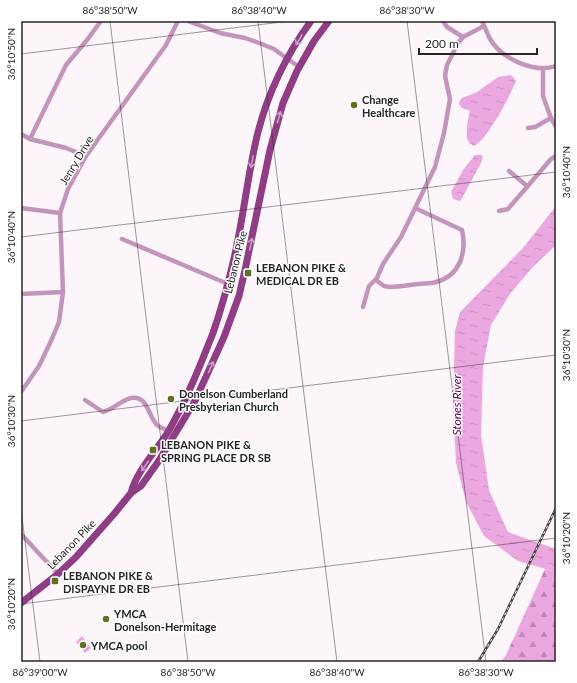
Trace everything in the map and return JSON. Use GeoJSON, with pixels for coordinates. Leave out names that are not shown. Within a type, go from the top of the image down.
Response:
{"type":"FeatureCollection","features":[{"type":"Feature","properties":{"kind":"main road","name":"Lebanon Pike"},"geometry":{"type":"LineString","coordinates":[[21,603],[58,574],[76,557],[131,493],[141,486],[158,462],[196,401],[224,337],[238,296],[274,136],[294,63],[311,21]]}},
{"type":"Feature","properties":{"kind":"main road","name":"Lebanon Pike"},"geometry":{"type":"LineString","coordinates":[[131,493],[134,482],[168,431],[186,397],[212,334],[227,288],[236,253],[258,131],[270,97],[294,63],[314,41],[328,21]]}},
{"type":"Feature","properties":{"kind":"main road"},"geometry":{"type":"LineString","coordinates":[[227,288],[238,296]]}},
{"type":"Feature","properties":{"kind":"main road"},"geometry":{"type":"LineString","coordinates":[[192,383],[202,387]]}},
{"type":"Feature","properties":{"kind":"street"},"geometry":{"type":"LineString","coordinates":[[30,139],[66,65],[101,21]]}},
{"type":"Feature","properties":{"kind":"street","name":"Jenry Drive"},"geometry":{"type":"LineString","coordinates":[[22,390],[39,366],[52,341],[59,322],[63,292],[60,213],[68,189],[86,156],[166,45],[178,21]]}},
{"type":"Feature","properties":{"kind":"street"},"geometry":{"type":"LineString","coordinates":[[188,21],[220,33],[245,38],[259,43],[274,49],[294,63]]}},
{"type":"Feature","properties":{"kind":"street"},"geometry":{"type":"LineString","coordinates":[[443,21],[447,27],[463,37]]}},
{"type":"Feature","properties":{"kind":"street"},"geometry":{"type":"LineString","coordinates":[[482,21],[490,39],[514,62],[532,67],[543,68],[556,66]]}},
{"type":"Feature","properties":{"kind":"street"},"geometry":{"type":"LineString","coordinates":[[363,307],[367,291],[376,280],[383,264],[401,237],[435,167],[444,133],[450,99],[445,72],[454,51],[463,37],[484,26]]}},
{"type":"Feature","properties":{"kind":"street"},"geometry":{"type":"LineString","coordinates":[[543,68],[543,96],[551,118],[556,126]]}},
{"type":"Feature","properties":{"kind":"street"},"geometry":{"type":"LineString","coordinates":[[528,128],[536,127],[551,118]]}},
{"type":"Feature","properties":{"kind":"street"},"geometry":{"type":"LineString","coordinates":[[21,134],[30,139],[66,148],[86,156]]}},
{"type":"Feature","properties":{"kind":"street"},"geometry":{"type":"LineString","coordinates":[[499,212],[508,209],[551,159],[556,156]]}},
{"type":"Feature","properties":{"kind":"street"},"geometry":{"type":"LineString","coordinates":[[509,171],[527,186]]}},
{"type":"Feature","properties":{"kind":"street"},"geometry":{"type":"LineString","coordinates":[[21,208],[60,213]]}},
{"type":"Feature","properties":{"kind":"street"},"geometry":{"type":"LineString","coordinates":[[376,280],[384,286],[390,287],[435,282],[448,276],[458,266],[463,255],[464,247],[462,230],[415,208]]}},
{"type":"Feature","properties":{"kind":"street"},"geometry":{"type":"LineString","coordinates":[[122,238],[227,288]]}},
{"type":"Feature","properties":{"kind":"street"},"geometry":{"type":"LineString","coordinates":[[21,294],[63,292]]}},
{"type":"Feature","properties":{"kind":"street"},"geometry":{"type":"LineString","coordinates":[[85,400],[103,412],[110,410],[129,399],[138,399],[146,404],[151,417],[158,425],[168,431]]}},
{"type":"Feature","properties":{"kind":"street"},"geometry":{"type":"LineString","coordinates":[[21,534],[58,574]]}},
{"type":"Feature","properties":{"kind":"green space"},"geometry":{"type":"Polygon","coordinates":[[[545,569],[556,572],[556,662],[500,662],[505,657],[545,569]]]}},
{"type":"Feature","properties":{"kind":"water"},"geometry":{"type":"Polygon","coordinates":[[[510,75],[516,81],[509,96],[491,128],[478,143],[473,146],[467,139],[470,111],[462,108],[459,104],[460,100],[477,92],[498,77],[510,75]]]}},
{"type":"Feature","properties":{"kind":"water"},"geometry":{"type":"Polygon","coordinates":[[[475,155],[482,155],[483,157],[481,163],[461,200],[459,201],[453,199],[451,192],[463,170],[475,155]]]}},
{"type":"Feature","properties":{"kind":"water","name":"Stones River"},"geometry":{"type":"Polygon","coordinates":[[[556,206],[556,245],[532,268],[510,294],[491,325],[483,367],[481,435],[489,490],[508,532],[556,549],[556,572],[518,561],[484,536],[466,502],[456,463],[453,402],[455,331],[460,312],[523,248],[556,206]]]}},
{"type":"Feature","properties":{"kind":"water","name":"YMCA pool"},"geometry":{"type":"Polygon","coordinates":[[[82,636],[91,648],[85,653],[76,642],[82,636]]]}},
{"type":"Feature","properties":{"kind":"railway"},"geometry":{"type":"LineString","coordinates":[[478,662],[498,629],[556,508]]}},
{"type":"Feature","properties":{"kind":"place","name":"Change Healthcare"},"geometry":{"type":"Point","coordinates":[354,105]}},
{"type":"Feature","properties":{"kind":"place","name":"LEBANON PIKE & MEDICAL DR EB"},"geometry":{"type":"Point","coordinates":[248,273]}},
{"type":"Feature","properties":{"kind":"place","name":"Donelson Cumberland Presbyterian Church"},"geometry":{"type":"Point","coordinates":[171,399]}},
{"type":"Feature","properties":{"kind":"place","name":"LEBANON PIKE & SPRING PLACE DR SB"},"geometry":{"type":"Point","coordinates":[153,450]}},
{"type":"Feature","properties":{"kind":"place","name":"LEBANON PIKE & DISPAYNE DR EB"},"geometry":{"type":"Point","coordinates":[55,581]}},
{"type":"Feature","properties":{"kind":"place","name":"YMCA Donelson-Hermitage"},"geometry":{"type":"Point","coordinates":[106,619]}},
{"type":"Feature","properties":{"kind":"place","name":"YMCA pool"},"geometry":{"type":"Point","coordinates":[83,645]}}]}
